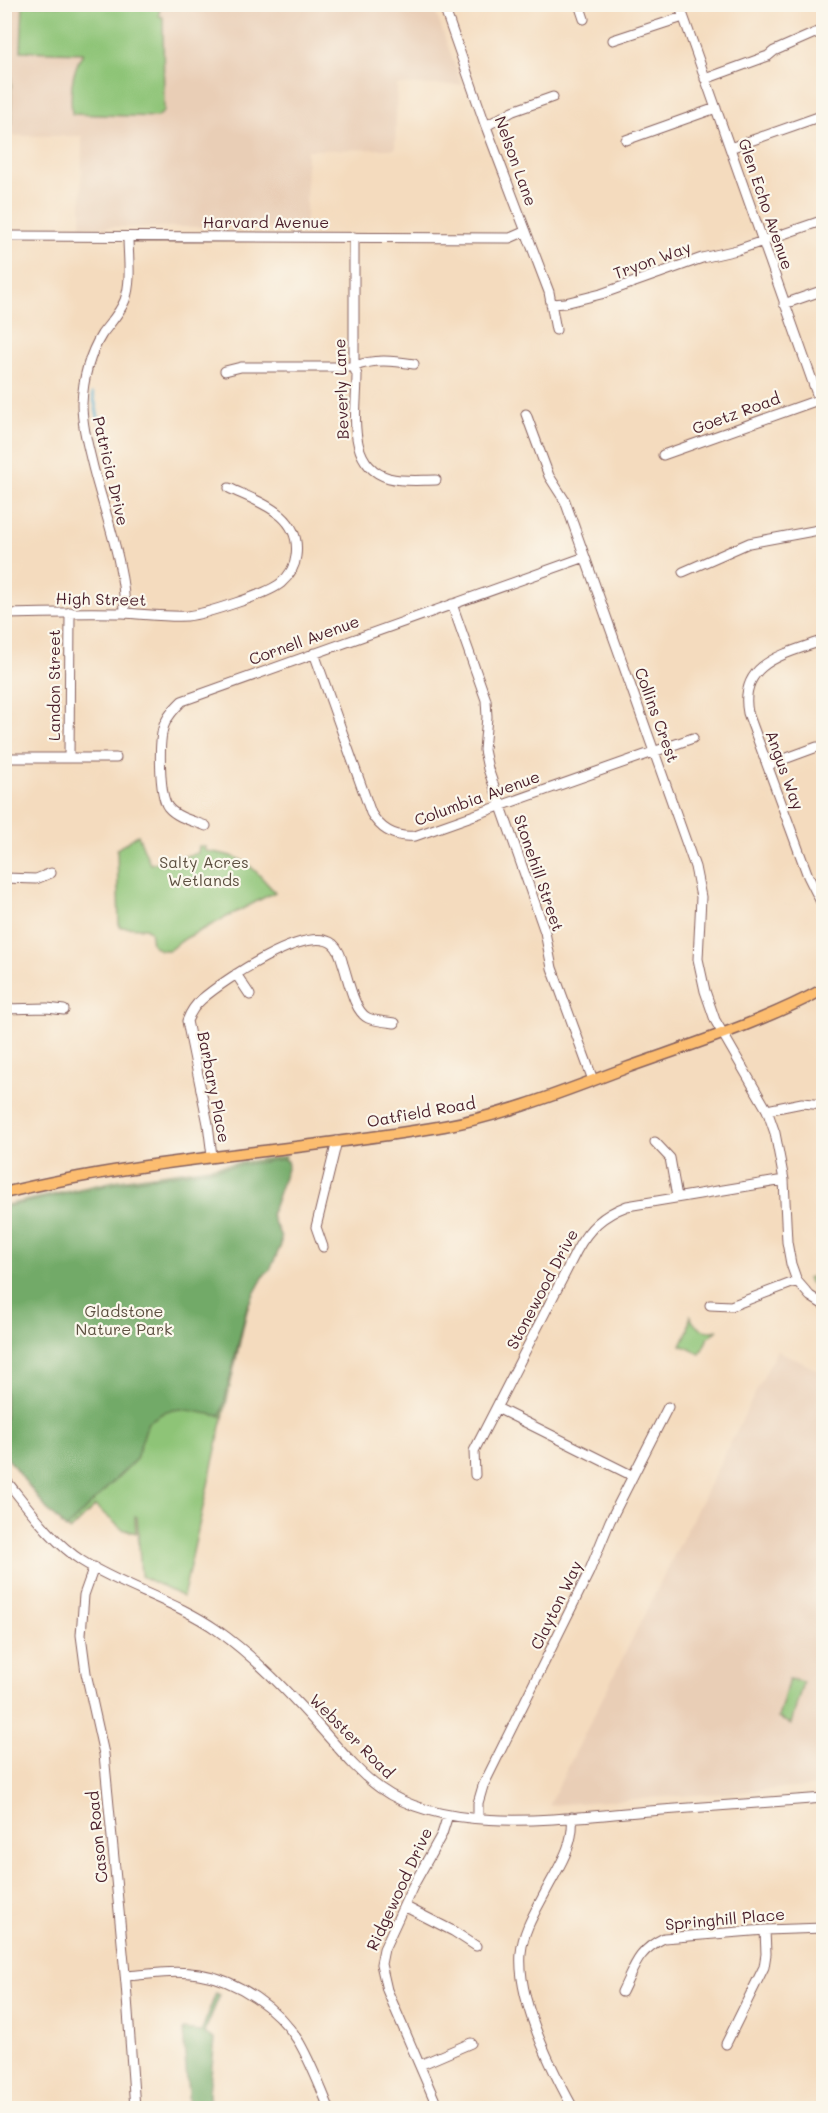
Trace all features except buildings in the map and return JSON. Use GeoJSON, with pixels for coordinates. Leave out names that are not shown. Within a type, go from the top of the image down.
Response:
{"type":"FeatureCollection","features":[{"type":"Feature","properties":{"kind":"main road","name":"Oatfield Road"},"geometry":{"type":"LineString","coordinates":[[4,1193],[121,1169],[458,1123],[499,1112],[723,1033],[784,1009],[824,989]]}},
{"type":"Feature","properties":{"kind":"street","name":"Nelson Lane"},"geometry":{"type":"LineString","coordinates":[[443,4],[549,292],[556,330]]}},
{"type":"Feature","properties":{"kind":"street"},"geometry":{"type":"LineString","coordinates":[[579,4],[584,19]]}},
{"type":"Feature","properties":{"kind":"street","name":"Glen Echo Avenue"},"geometry":{"type":"LineString","coordinates":[[679,4],[824,414]]}},
{"type":"Feature","properties":{"kind":"street"},"geometry":{"type":"LineString","coordinates":[[613,40],[683,17]]}},
{"type":"Feature","properties":{"kind":"street"},"geometry":{"type":"LineString","coordinates":[[705,79],[768,56],[774,51],[824,29]]}},
{"type":"Feature","properties":{"kind":"street"},"geometry":{"type":"LineString","coordinates":[[486,126],[513,111],[553,97]]}},
{"type":"Feature","properties":{"kind":"street"},"geometry":{"type":"LineString","coordinates":[[626,140],[716,108]]}},
{"type":"Feature","properties":{"kind":"street"},"geometry":{"type":"LineString","coordinates":[[730,148],[824,115]]}},
{"type":"Feature","properties":{"kind":"street","name":"Tryon Way"},"geometry":{"type":"LineString","coordinates":[[551,304],[590,298],[702,258],[737,250],[824,220]]}},
{"type":"Feature","properties":{"kind":"street","name":"Harvard Avenue"},"geometry":{"type":"LineString","coordinates":[[4,236],[510,238],[526,231]]}},
{"type":"Feature","properties":{"kind":"street","name":"Patricia Drive"},"geometry":{"type":"LineString","coordinates":[[124,614],[122,577],[87,444],[82,408],[84,382],[91,357],[103,333],[121,309],[126,295],[128,237]]}},
{"type":"Feature","properties":{"kind":"street","name":"Beverly Lane"},"geometry":{"type":"LineString","coordinates":[[354,237],[354,367],[357,375],[357,438],[361,456],[365,463],[379,474],[388,477],[436,480]]}},
{"type":"Feature","properties":{"kind":"street"},"geometry":{"type":"LineString","coordinates":[[784,304],[824,290]]}},
{"type":"Feature","properties":{"kind":"street"},"geometry":{"type":"LineString","coordinates":[[225,371],[241,368],[354,367],[364,362],[414,364]]}},
{"type":"Feature","properties":{"kind":"street","name":"Goetz Road"},"geometry":{"type":"LineString","coordinates":[[663,455],[818,400]]}},
{"type":"Feature","properties":{"kind":"street","name":"Collins Crest"},"geometry":{"type":"LineString","coordinates":[[526,414],[549,476],[565,501],[696,867],[701,897],[698,943],[700,968],[715,1020],[767,1110],[775,1133],[784,1180],[787,1242],[797,1281]]}},
{"type":"Feature","properties":{"kind":"street","name":"High Street"},"geometry":{"type":"LineString","coordinates":[[4,614],[70,612],[186,616],[275,587],[288,576],[296,560],[296,537],[284,517],[273,509],[229,488]]}},
{"type":"Feature","properties":{"kind":"street"},"geometry":{"type":"LineString","coordinates":[[684,572],[749,543],[824,529]]}},
{"type":"Feature","properties":{"kind":"street","name":"Cornell Avenue"},"geometry":{"type":"LineString","coordinates":[[206,826],[178,815],[168,807],[162,793],[164,725],[171,712],[183,701],[585,557]]}},
{"type":"Feature","properties":{"kind":"street","name":"Stonehill Street"},"geometry":{"type":"LineString","coordinates":[[452,604],[486,700],[485,758],[545,932],[552,968],[593,1080]]}},
{"type":"Feature","properties":{"kind":"street","name":"Landon Street"},"geometry":{"type":"LineString","coordinates":[[69,758],[70,612]]}},
{"type":"Feature","properties":{"kind":"street","name":"Angus Way"},"geometry":{"type":"LineString","coordinates":[[824,640],[772,659],[755,674],[746,701],[748,713],[808,876],[824,908]]}},
{"type":"Feature","properties":{"kind":"street","name":"Columbia Avenue"},"geometry":{"type":"LineString","coordinates":[[314,653],[371,813],[382,829],[398,836],[415,836],[693,738]]}},
{"type":"Feature","properties":{"kind":"street"},"geometry":{"type":"LineString","coordinates":[[768,765],[817,747],[824,747]]}},
{"type":"Feature","properties":{"kind":"street"},"geometry":{"type":"LineString","coordinates":[[4,758],[116,758]]}},
{"type":"Feature","properties":{"kind":"street"},"geometry":{"type":"LineString","coordinates":[[4,878],[36,879],[51,873]]}},
{"type":"Feature","properties":{"kind":"street","name":"Barbary Place"},"geometry":{"type":"LineString","coordinates":[[212,1156],[208,1124],[187,1021],[192,1010],[202,999],[236,974],[261,958],[286,947],[314,940],[326,940],[338,950],[361,1014],[368,1018],[394,1023]]}},
{"type":"Feature","properties":{"kind":"street"},"geometry":{"type":"LineString","coordinates":[[236,974],[250,995]]}},
{"type":"Feature","properties":{"kind":"street"},"geometry":{"type":"LineString","coordinates":[[4,1009],[64,1010]]}},
{"type":"Feature","properties":{"kind":"street"},"geometry":{"type":"LineString","coordinates":[[767,1110],[802,1103],[824,1105]]}},
{"type":"Feature","properties":{"kind":"street"},"geometry":{"type":"LineString","coordinates":[[323,1247],[316,1227],[337,1141]]}},
{"type":"Feature","properties":{"kind":"street"},"geometry":{"type":"LineString","coordinates":[[655,1142],[670,1158],[677,1197]]}},
{"type":"Feature","properties":{"kind":"street","name":"Stonewood Drive"},"geometry":{"type":"LineString","coordinates":[[475,1475],[474,1452],[577,1250],[593,1226],[620,1209],[677,1197],[784,1180]]}},
{"type":"Feature","properties":{"kind":"street"},"geometry":{"type":"LineString","coordinates":[[710,1305],[731,1306],[797,1281],[810,1296],[824,1305]]}},
{"type":"Feature","properties":{"kind":"street","name":"Clayton Way"},"geometry":{"type":"LineString","coordinates":[[478,1818],[478,1803],[483,1786],[589,1572],[610,1521],[668,1407]]}},
{"type":"Feature","properties":{"kind":"street"},"geometry":{"type":"LineString","coordinates":[[497,1408],[633,1476]]}},
{"type":"Feature","properties":{"kind":"street","name":"Webster Road"},"geometry":{"type":"LineString","coordinates":[[4,1478],[54,1536],[76,1556],[217,1630],[248,1654],[274,1678],[373,1782],[408,1804],[448,1815],[503,1820],[824,1798]]}},
{"type":"Feature","properties":{"kind":"street","name":"Cason Road"},"geometry":{"type":"LineString","coordinates":[[94,1567],[84,1595],[81,1635],[86,1673],[104,1754],[126,1976],[135,2109]]}},
{"type":"Feature","properties":{"kind":"street","name":"Ridgewood Drive"},"geometry":{"type":"LineString","coordinates":[[438,2109],[387,1990],[381,1964],[384,1949],[442,1834],[448,1815]]}},
{"type":"Feature","properties":{"kind":"street"},"geometry":{"type":"LineString","coordinates":[[572,1817],[574,1829],[570,1845],[531,1918],[521,1951],[522,1975],[532,2018],[573,2109]]}},
{"type":"Feature","properties":{"kind":"street"},"geometry":{"type":"LineString","coordinates":[[404,1906],[453,1931],[476,1946]]}},
{"type":"Feature","properties":{"kind":"street","name":"Springhill Place"},"geometry":{"type":"LineString","coordinates":[[622,1992],[642,1952],[650,1944],[664,1938],[824,1928]]}},
{"type":"Feature","properties":{"kind":"street"},"geometry":{"type":"LineString","coordinates":[[726,2044],[764,1967],[765,1930]]}},
{"type":"Feature","properties":{"kind":"street"},"geometry":{"type":"LineString","coordinates":[[126,1976],[164,1972],[198,1974],[228,1983],[266,2005],[297,2039],[329,2109]]}},
{"type":"Feature","properties":{"kind":"street"},"geometry":{"type":"LineString","coordinates":[[420,2065],[471,2043]]}},
{"type":"Feature","properties":{"kind":"shaded area"},"geometry":{"type":"Polygon","coordinates":[[[4,5],[433,5],[462,85],[397,85],[395,149],[307,150],[306,227],[81,227],[82,136],[5,136],[4,5]]]}},
{"type":"Feature","properties":{"kind":"shaded area"},"geometry":{"type":"Polygon","coordinates":[[[777,1350],[823,1373],[823,1786],[549,1805],[777,1350]]]}},
{"type":"Feature","properties":{"kind":"green space"},"geometry":{"type":"Polygon","coordinates":[[[4,5],[11,5],[11,124],[5,124],[4,5]]]}},
{"type":"Feature","properties":{"kind":"green space"},"geometry":{"type":"Polygon","coordinates":[[[23,5],[160,5],[159,16],[163,17],[164,111],[158,117],[72,114],[72,83],[83,53],[21,51],[23,5]]]}},
{"type":"Feature","properties":{"kind":"green space","name":"Salty Acres Wetlands"},"geometry":{"type":"Polygon","coordinates":[[[138,835],[150,864],[198,853],[199,846],[205,847],[205,851],[229,855],[245,862],[275,892],[186,938],[169,950],[160,950],[152,944],[150,931],[145,928],[119,927],[117,849],[138,835]]]}},
{"type":"Feature","properties":{"kind":"green space","name":"Gladstone Nature Park"},"geometry":{"type":"Polygon","coordinates":[[[286,1156],[245,1319],[183,1597],[141,1576],[137,1517],[135,1516],[136,1533],[122,1529],[95,1506],[70,1531],[5,1445],[5,1205],[119,1180],[286,1156]]]}},
{"type":"Feature","properties":{"kind":"green space","name":"Gladstone Nature Park"},"geometry":{"type":"Polygon","coordinates":[[[283,1159],[287,1161],[288,1166],[271,1215],[281,1237],[281,1245],[270,1270],[265,1274],[247,1307],[221,1416],[181,1409],[166,1411],[148,1422],[136,1459],[66,1529],[46,1508],[5,1455],[5,1207],[122,1182],[283,1159]]]}},
{"type":"Feature","properties":{"kind":"green space"},"geometry":{"type":"Polygon","coordinates":[[[823,1271],[823,1295],[807,1279],[823,1271]]]}},
{"type":"Feature","properties":{"kind":"green space"},"geometry":{"type":"Polygon","coordinates":[[[690,1316],[701,1329],[718,1330],[708,1338],[700,1354],[681,1345],[688,1330],[690,1316]]]}},
{"type":"Feature","properties":{"kind":"green space"},"geometry":{"type":"Polygon","coordinates":[[[789,1679],[803,1682],[791,1724],[778,1718],[789,1679]]]}},
{"type":"Feature","properties":{"kind":"green space"},"geometry":{"type":"Polygon","coordinates":[[[216,1993],[220,1995],[204,2033],[215,2040],[209,2092],[210,2108],[189,2108],[183,2030],[201,2032],[216,1993]]]}},
{"type":"Feature","properties":{"kind":"waterway"},"geometry":{"type":"LineString","coordinates":[[93,394],[98,417],[112,438]]}}]}
